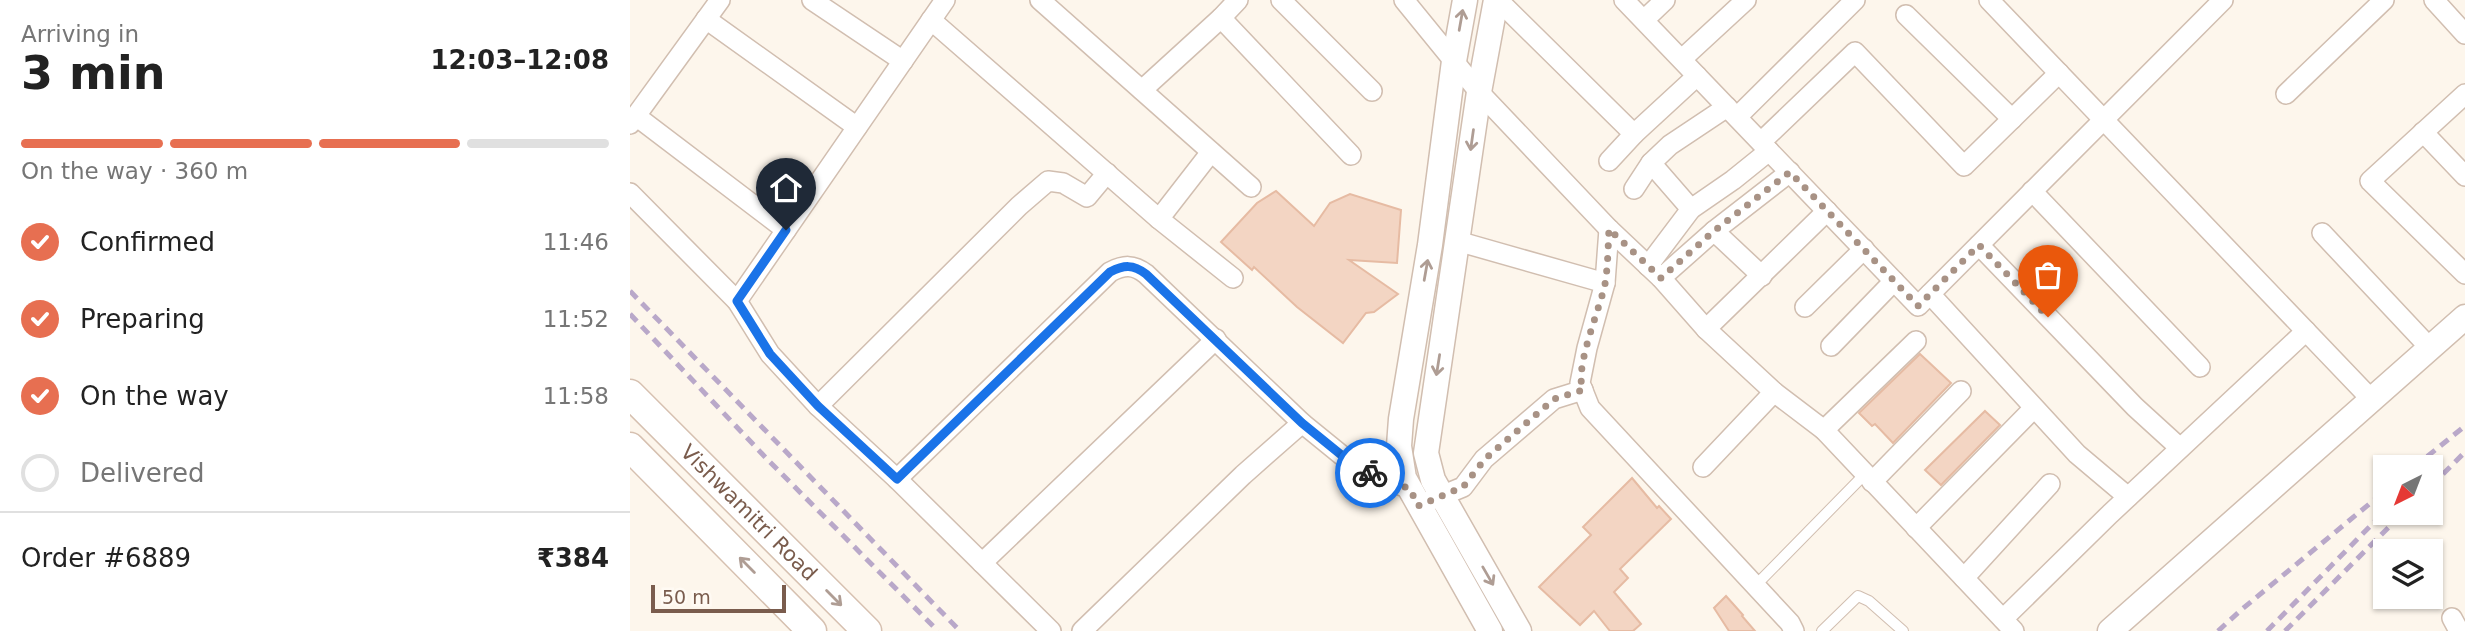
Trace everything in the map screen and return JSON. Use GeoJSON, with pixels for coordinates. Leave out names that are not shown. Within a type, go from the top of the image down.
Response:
{"type":"FeatureCollection","features":[{"type":"Feature","properties":{"kind":"main road","name":"Vishwamitri Road"},"geometry":{"type":"LineString","coordinates":[[630,394],[867,631]]}},
{"type":"Feature","properties":{"kind":"main road","name":"Vishwamitri Road"},"geometry":{"type":"LineString","coordinates":[[630,447],[812,631]]}},
{"type":"Feature","properties":{"kind":"street"},"geometry":{"type":"LineString","coordinates":[[720,0],[633,120],[786,230]]}},
{"type":"Feature","properties":{"kind":"street"},"geometry":{"type":"LineString","coordinates":[[812,0],[903,61]]}},
{"type":"Feature","properties":{"kind":"street"},"geometry":{"type":"LineString","coordinates":[[737,301],[944,0]]}},
{"type":"Feature","properties":{"kind":"street"},"geometry":{"type":"LineString","coordinates":[[1040,0],[1251,187]]}},
{"type":"Feature","properties":{"kind":"street"},"geometry":{"type":"LineString","coordinates":[[1142,90],[1238,0]]}},
{"type":"Feature","properties":{"kind":"street"},"geometry":{"type":"LineString","coordinates":[[1281,0],[1372,91]]}},
{"type":"Feature","properties":{"kind":"street"},"geometry":{"type":"LineString","coordinates":[[1405,0],[1479,92],[1609,229],[1654,272],[1706,329],[1774,391],[1824,430],[2009,625],[2128,497],[2306,331]]}},
{"type":"Feature","properties":{"kind":"street"},"geometry":{"type":"LineString","coordinates":[[1465,0],[1454,61],[1430,245],[1401,419],[1400,463],[1414,497],[1490,631]]}},
{"type":"Feature","properties":{"kind":"street"},"geometry":{"type":"LineString","coordinates":[[1497,0],[1479,92],[1427,441],[1429,468],[1442,496],[1519,631]]}},
{"type":"Feature","properties":{"kind":"street"},"geometry":{"type":"LineString","coordinates":[[1497,0],[1634,134]]}},
{"type":"Feature","properties":{"kind":"street"},"geometry":{"type":"LineString","coordinates":[[1624,0],[1918,306],[2223,0]]}},
{"type":"Feature","properties":{"kind":"street"},"geometry":{"type":"LineString","coordinates":[[1644,20],[1665,0]]}},
{"type":"Feature","properties":{"kind":"street"},"geometry":{"type":"LineString","coordinates":[[1682,59],[1746,0]]}},
{"type":"Feature","properties":{"kind":"street"},"geometry":{"type":"LineString","coordinates":[[1634,190],[1651,163],[1670,145],[1732,112],[1856,0]]}},
{"type":"Feature","properties":{"kind":"street"},"geometry":{"type":"LineString","coordinates":[[1989,0],[2371,399]]}},
{"type":"Feature","properties":{"kind":"street"},"geometry":{"type":"LineString","coordinates":[[2286,94],[2384,0]]}},
{"type":"Feature","properties":{"kind":"street"},"geometry":{"type":"LineString","coordinates":[[2434,0],[2465,34]]}},
{"type":"Feature","properties":{"kind":"street"},"geometry":{"type":"LineString","coordinates":[[1906,15],[2012,119]]}},
{"type":"Feature","properties":{"kind":"street"},"geometry":{"type":"LineString","coordinates":[[1221,18],[1351,155]]}},
{"type":"Feature","properties":{"kind":"street"},"geometry":{"type":"LineString","coordinates":[[706,19],[858,127]]}},
{"type":"Feature","properties":{"kind":"street"},"geometry":{"type":"LineString","coordinates":[[931,20],[1159,219],[1233,278]]}},
{"type":"Feature","properties":{"kind":"street"},"geometry":{"type":"LineString","coordinates":[[1654,272],[1691,209],[1733,180],[1856,52],[1964,166],[2059,73]]}},
{"type":"Feature","properties":{"kind":"street"},"geometry":{"type":"LineString","coordinates":[[1609,161],[1697,76]]}},
{"type":"Feature","properties":{"kind":"street"},"geometry":{"type":"LineString","coordinates":[[2465,94],[2370,181],[2465,274]]}},
{"type":"Feature","properties":{"kind":"street"},"geometry":{"type":"LineString","coordinates":[[2423,132],[2465,176]]}},
{"type":"Feature","properties":{"kind":"street"},"geometry":{"type":"LineString","coordinates":[[1159,219],[1211,152]]}},
{"type":"Feature","properties":{"kind":"street"},"geometry":{"type":"LineString","coordinates":[[1651,163],[1691,209]]}},
{"type":"Feature","properties":{"kind":"street"},"geometry":{"type":"LineString","coordinates":[[1654,272],[1714,231],[1790,172]]}},
{"type":"Feature","properties":{"kind":"street"},"geometry":{"type":"LineString","coordinates":[[818,406],[1019,206],[1048,181],[1063,183],[1087,197],[1107,173]]}},
{"type":"Feature","properties":{"kind":"street"},"geometry":{"type":"LineString","coordinates":[[2032,191],[2200,367]]}},
{"type":"Feature","properties":{"kind":"street"},"geometry":{"type":"LineString","coordinates":[[630,193],[737,301],[770,354],[818,406],[897,479],[1051,631]]}},
{"type":"Feature","properties":{"kind":"street"},"geometry":{"type":"LineString","coordinates":[[1706,329],[1827,211]]}},
{"type":"Feature","properties":{"kind":"street"},"geometry":{"type":"LineString","coordinates":[[1609,229],[1605,283],[1580,383],[1590,408],[1790,623],[1794,631]]}},
{"type":"Feature","properties":{"kind":"street"},"geometry":{"type":"LineString","coordinates":[[1714,231],[1762,276]]}},
{"type":"Feature","properties":{"kind":"street"},"geometry":{"type":"LineString","coordinates":[[2322,233],[2430,348]]}},
{"type":"Feature","properties":{"kind":"street"},"geometry":{"type":"LineString","coordinates":[[1457,241],[1605,283]]}},
{"type":"Feature","properties":{"kind":"street"},"geometry":{"type":"LineString","coordinates":[[1979,245],[2135,407],[2180,448]]}},
{"type":"Feature","properties":{"kind":"street"},"geometry":{"type":"LineString","coordinates":[[1805,307],[1864,249]]}},
{"type":"Feature","properties":{"kind":"street"},"geometry":{"type":"LineString","coordinates":[[897,479],[1110,272],[1121,266],[1131,266],[1146,274],[1302,423],[1350,462],[1414,497],[1442,496],[1463,487],[1485,459],[1554,399],[1583,390]]}},
{"type":"Feature","properties":{"kind":"street"},"geometry":{"type":"LineString","coordinates":[[1831,346],[1894,281]]}},
{"type":"Feature","properties":{"kind":"street"},"geometry":{"type":"LineString","coordinates":[[1930,294],[2077,454],[2128,497]]}},
{"type":"Feature","properties":{"kind":"street"},"geometry":{"type":"LineString","coordinates":[[2109,631],[2465,317]]}},
{"type":"Feature","properties":{"kind":"street"},"geometry":{"type":"LineString","coordinates":[[982,563],[1216,339]]}},
{"type":"Feature","properties":{"kind":"street"},"geometry":{"type":"LineString","coordinates":[[1824,430],[1916,341]]}},
{"type":"Feature","properties":{"kind":"street"},"geometry":{"type":"LineString","coordinates":[[1703,467],[1774,391]]}},
{"type":"Feature","properties":{"kind":"street"},"geometry":{"type":"LineString","coordinates":[[1869,478],[1961,391]]}},
{"type":"Feature","properties":{"kind":"street"},"geometry":{"type":"LineString","coordinates":[[1916,528],[2034,408]]}},
{"type":"Feature","properties":{"kind":"street"},"geometry":{"type":"LineString","coordinates":[[1082,631],[1243,475],[1302,423]]}},
{"type":"Feature","properties":{"kind":"street"},"geometry":{"type":"LineString","coordinates":[[1964,578],[2050,484]]}},
{"type":"Feature","properties":{"kind":"lane"},"geometry":{"type":"LineString","coordinates":[[1755,586],[1869,478]]}},
{"type":"Feature","properties":{"kind":"lane"},"geometry":{"type":"LineString","coordinates":[[1822,631],[1858,596],[1869,601],[1903,631]]}},
{"type":"Feature","properties":{"kind":"building"},"geometry":{"type":"Polygon","coordinates":[[[1276,191],[1314,226],[1330,203],[1350,194],[1401,210],[1397,263],[1349,260],[1398,294],[1374,312],[1366,313],[1343,343],[1221,242],[1257,203],[1276,191]]]}},
{"type":"Feature","properties":{"kind":"building"},"geometry":{"type":"Polygon","coordinates":[[[1920,354],[1951,383],[1893,443],[1875,424],[1872,426],[1859,413],[1920,354]]]}},
{"type":"Feature","properties":{"kind":"building"},"geometry":{"type":"Polygon","coordinates":[[[1985,411],[2000,425],[1941,485],[1925,470],[1985,411]]]}},
{"type":"Feature","properties":{"kind":"building"},"geometry":{"type":"Polygon","coordinates":[[[1632,478],[1657,508],[1659,506],[1671,519],[1620,569],[1628,578],[1614,592],[1641,624],[1633,631],[1610,631],[1594,611],[1580,625],[1539,587],[1591,535],[1583,527],[1632,478]]]}},
{"type":"Feature","properties":{"kind":"building"},"geometry":{"type":"Polygon","coordinates":[[[1726,596],[1755,631],[1729,631],[1714,608],[1726,596]]]}},
{"type":"Feature","properties":{"kind":"railway"},"geometry":{"type":"LineString","coordinates":[[630,291],[960,631]]}},
{"type":"Feature","properties":{"kind":"railway"},"geometry":{"type":"LineString","coordinates":[[630,314],[767,459],[938,631]]}},
{"type":"Feature","properties":{"kind":"railway"},"geometry":{"type":"LineString","coordinates":[[2429,455],[2465,426]]}},
{"type":"Feature","properties":{"kind":"railway"},"geometry":{"type":"LineString","coordinates":[[2443,474],[2465,452]]}},
{"type":"Feature","properties":{"kind":"railway"},"geometry":{"type":"LineString","coordinates":[[2218,631],[2373,501]]}},
{"type":"Feature","properties":{"kind":"railway"},"geometry":{"type":"LineString","coordinates":[[2267,631],[2373,523]]}},
{"type":"Feature","properties":{"kind":"railway"},"geometry":{"type":"LineString","coordinates":[[2285,631],[2391,525]]}},
{"type":"Feature","properties":{"kind":"way so far"},"geometry":{"type":"LineString","coordinates":[[1370,473],[1410,489],[1418,506],[1463,487],[1485,459],[1554,399],[1583,390],[1580,383],[1587,348],[1605,283],[1609,229],[1661,278],[1714,231],[1790,172],[1918,306],[1979,245],[2048,317]]}},
{"type":"Feature","properties":{"kind":"route"},"geometry":{"type":"LineString","coordinates":[[786,230],[737,301],[770,354],[818,406],[897,479],[1110,272],[1121,266],[1131,266],[1146,274],[1302,423],[1350,462],[1370,473]]}}]}
